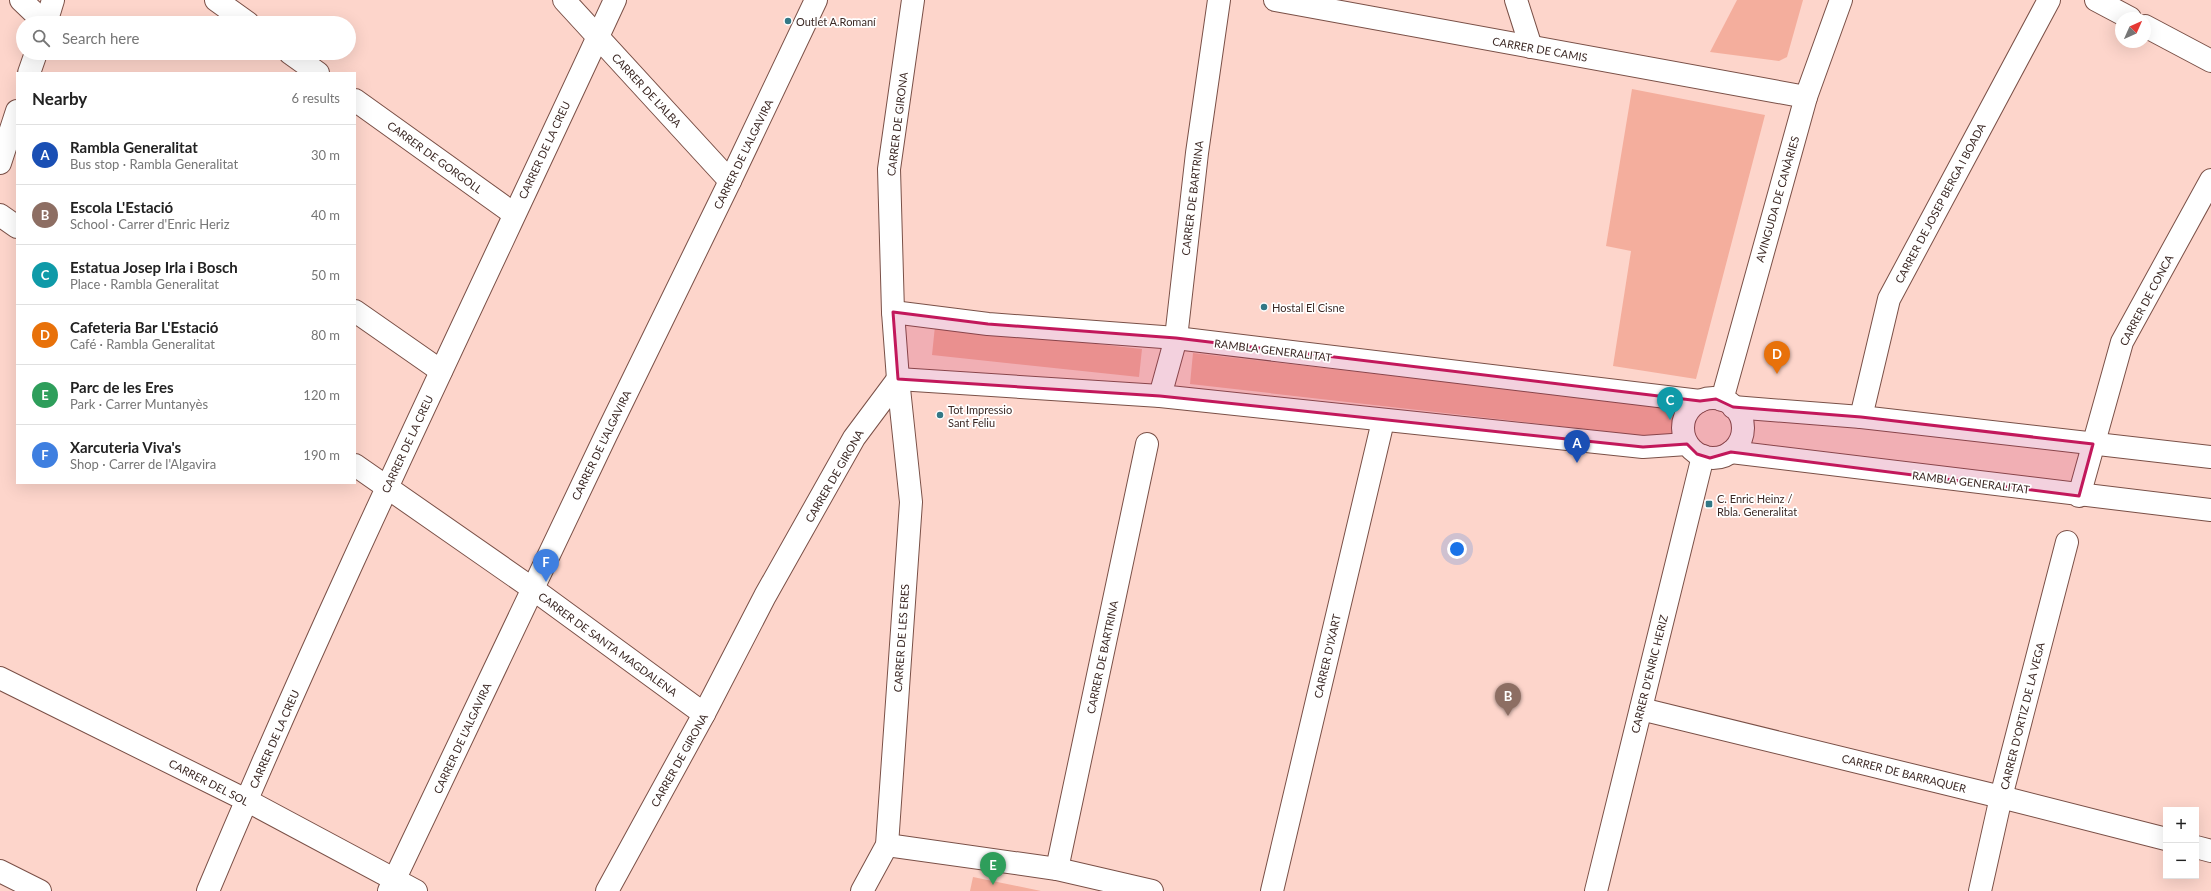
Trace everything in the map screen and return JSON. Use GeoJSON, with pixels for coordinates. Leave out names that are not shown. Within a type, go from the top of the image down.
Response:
{"type":"FeatureCollection","features":[{"type":"Feature","properties":{"kind":"street"},"geometry":{"type":"LineString","coordinates":[[21,0],[38,16]]}},
{"type":"Feature","properties":{"kind":"street"},"geometry":{"type":"LineString","coordinates":[[47,16],[53,0]]}},
{"type":"Feature","properties":{"kind":"street"},"geometry":{"type":"LineString","coordinates":[[216,0],[238,16]]}},
{"type":"Feature","properties":{"kind":"street","name":"CARRER DE L'ALBA"},"geometry":{"type":"LineString","coordinates":[[564,0],[730,181]]}},
{"type":"Feature","properties":{"kind":"street","name":"CARRER DE LA CREU"},"geometry":{"type":"LineString","coordinates":[[208,891],[246,800],[387,488],[514,214],[616,0]]}},
{"type":"Feature","properties":{"kind":"street","name":"CARRER DE L'ALGAVIRA"},"geometry":{"type":"LineString","coordinates":[[392,885],[816,0]]}},
{"type":"Feature","properties":{"kind":"street","name":"CARRER DE GIRONA"},"geometry":{"type":"LineString","coordinates":[[607,891],[704,714],[765,596],[854,438],[898,379],[893,312],[889,169],[913,0]]}},
{"type":"Feature","properties":{"kind":"street","name":"CARRER DE BARTRINA"},"geometry":{"type":"LineString","coordinates":[[1160,396],[1176,338],[1197,154],[1218,0]]}},
{"type":"Feature","properties":{"kind":"street","name":"CARRER DE CAMIS"},"geometry":{"type":"LineString","coordinates":[[1275,0],[1806,97]]}},
{"type":"Feature","properties":{"kind":"street"},"geometry":{"type":"LineString","coordinates":[[1516,0],[1531,47]]}},
{"type":"Feature","properties":{"kind":"street","name":"AVINGUDA DE CANÀRIES"},"geometry":{"type":"LineString","coordinates":[[1728,404],[1806,97],[1841,0]]}},
{"type":"Feature","properties":{"kind":"street","name":"CARRER DE JOSEP BERGA I BOADA"},"geometry":{"type":"LineString","coordinates":[[1861,417],[1889,299],[2049,0]]}},
{"type":"Feature","properties":{"kind":"street"},"geometry":{"type":"LineString","coordinates":[[2096,0],[2119,12]]}},
{"type":"Feature","properties":{"kind":"street"},"geometry":{"type":"LineString","coordinates":[[2151,29],[2211,61]]}},
{"type":"Feature","properties":{"kind":"street"},"geometry":{"type":"LineString","coordinates":[[29,72],[34,60]]}},
{"type":"Feature","properties":{"kind":"street"},"geometry":{"type":"LineString","coordinates":[[300,60],[317,72]]}},
{"type":"Feature","properties":{"kind":"street","name":"CARRER DE GORGOLL"},"geometry":{"type":"LineString","coordinates":[[356,101],[514,214]]}},
{"type":"Feature","properties":{"kind":"street"},"geometry":{"type":"LineString","coordinates":[[0,163],[16,114]]}},
{"type":"Feature","properties":{"kind":"street","name":"CARRER DE CONCA"},"geometry":{"type":"LineString","coordinates":[[2079,496],[2122,342],[2211,180]]}},
{"type":"Feature","properties":{"kind":"street"},"geometry":{"type":"LineString","coordinates":[[0,215],[16,226]]}},
{"type":"Feature","properties":{"kind":"street"},"geometry":{"type":"LineString","coordinates":[[356,312],[441,371]]}},
{"type":"Feature","properties":{"kind":"street","name":"RAMBLA GENERALITAT"},"geometry":{"type":"LineString","coordinates":[[893,312],[988,324],[1176,338],[1700,402]]}},
{"type":"Feature","properties":{"kind":"street"},"geometry":{"type":"LineString","coordinates":[[898,379],[1160,396],[1643,447],[1695,450],[1717,458],[1731,452],[1739,442],[1742,430],[1740,418],[1728,404]]}},
{"type":"Feature","properties":{"kind":"street","name":"CARRER DE LES ERES"},"geometry":{"type":"LineString","coordinates":[[862,891],[887,844],[911,502],[898,379]]}},
{"type":"Feature","properties":{"kind":"street"},"geometry":{"type":"LineString","coordinates":[[1695,450],[1684,436],[1684,420],[1693,406],[1711,399],[1728,404],[1861,417],[2211,457]]}},
{"type":"Feature","properties":{"kind":"street","name":"CARRER D'IXART"},"geometry":{"type":"LineString","coordinates":[[1272,891],[1383,420]]}},
{"type":"Feature","properties":{"kind":"street","name":"CARRER DE BARTRINA"},"geometry":{"type":"LineString","coordinates":[[1057,869],[1147,444]]}},
{"type":"Feature","properties":{"kind":"street","name":"CARRER D'ENRIC HERIZ"},"geometry":{"type":"LineString","coordinates":[[1596,891],[1641,709],[1695,450]]}},
{"type":"Feature","properties":{"kind":"street","name":"RAMBLA GENERALITAT"},"geometry":{"type":"LineString","coordinates":[[1731,452],[2079,496],[2211,510]]}},
{"type":"Feature","properties":{"kind":"street","name":"CARRER DE SANTA MAGDALENA"},"geometry":{"type":"LineString","coordinates":[[356,466],[533,589],[704,714]]}},
{"type":"Feature","properties":{"kind":"street","name":"CARRER D'ORTIZ DE LA VEGA"},"geometry":{"type":"LineString","coordinates":[[1980,891],[2001,797],[2067,542]]}},
{"type":"Feature","properties":{"kind":"street","name":"CARRER DEL SOL"},"geometry":{"type":"LineString","coordinates":[[0,678],[246,800],[392,885],[416,891]]}},
{"type":"Feature","properties":{"kind":"street","name":"CARRER DE BARRAQUER"},"geometry":{"type":"LineString","coordinates":[[1641,709],[2163,838]]}},
{"type":"Feature","properties":{"kind":"street"},"geometry":{"type":"LineString","coordinates":[[887,844],[1057,869],[1152,891]]}},
{"type":"Feature","properties":{"kind":"street"},"geometry":{"type":"LineString","coordinates":[[2199,848],[2211,851]]}},
{"type":"Feature","properties":{"kind":"street"},"geometry":{"type":"LineString","coordinates":[[0,870],[40,891]]}},
{"type":"Feature","properties":{"kind":"highlighted area"},"geometry":{"type":"Polygon","coordinates":[[[893,312],[988,324],[1176,338],[1700,401],[1716,399],[1733,407],[1861,417],[2093,444],[2079,496],[1731,452],[1710,458],[1697,454],[1687,444],[1643,447],[1160,396],[898,379],[893,312]]]}},
{"type":"Feature","properties":{"kind":"shaded area"},"geometry":{"type":"Polygon","coordinates":[[[1737,0],[1803,0],[1787,57],[1779,61],[1710,52],[1737,0]]]}},
{"type":"Feature","properties":{"kind":"shaded area"},"geometry":{"type":"Polygon","coordinates":[[[1632,89],[1765,115],[1696,379],[1613,366],[1631,251],[1606,246],[1632,89]]]}},
{"type":"Feature","properties":{"kind":"shaded area"},"geometry":{"type":"Polygon","coordinates":[[[935,326],[1142,349],[1139,377],[932,355],[935,326]]]}},
{"type":"Feature","properties":{"kind":"shaded area"},"geometry":{"type":"Polygon","coordinates":[[[1193,353],[1676,408],[1672,439],[1190,384],[1193,353]]]}},
{"type":"Feature","properties":{"kind":"shaded area"},"geometry":{"type":"Polygon","coordinates":[[[973,877],[1041,891],[970,891],[973,877]]]}},
{"type":"Feature","properties":{"kind":"place","name":"Outlet A.Romaní"},"geometry":{"type":"Point","coordinates":[788,21]}},
{"type":"Feature","properties":{"kind":"place","name":"Hostal El Cisne"},"geometry":{"type":"Point","coordinates":[1264,307]}},
{"type":"Feature","properties":{"kind":"place","name":"Cafeteria Bar L'Estació"},"geometry":{"type":"Point","coordinates":[1777,374]}},
{"type":"Feature","properties":{"kind":"place","name":"Tot Impressio Sant Feliu"},"geometry":{"type":"Point","coordinates":[940,415]}},
{"type":"Feature","properties":{"kind":"place","name":"Estatua Josep Irla i Bosch"},"geometry":{"type":"Point","coordinates":[1670,420]}},
{"type":"Feature","properties":{"kind":"place","name":"Rambla Generalitat"},"geometry":{"type":"Point","coordinates":[1577,463]}},
{"type":"Feature","properties":{"kind":"place","name":"C. Enric Heinz / Rbla. Generalitat"},"geometry":{"type":"Point","coordinates":[1709,504]}},
{"type":"Feature","properties":{"kind":"place","name":"Xarcuteria Viva's"},"geometry":{"type":"Point","coordinates":[546,582]}},
{"type":"Feature","properties":{"kind":"place","name":"Escola L'Estació"},"geometry":{"type":"Point","coordinates":[1508,716]}},
{"type":"Feature","properties":{"kind":"place","name":"Parc de les Eres"},"geometry":{"type":"Point","coordinates":[993,885]}}]}
